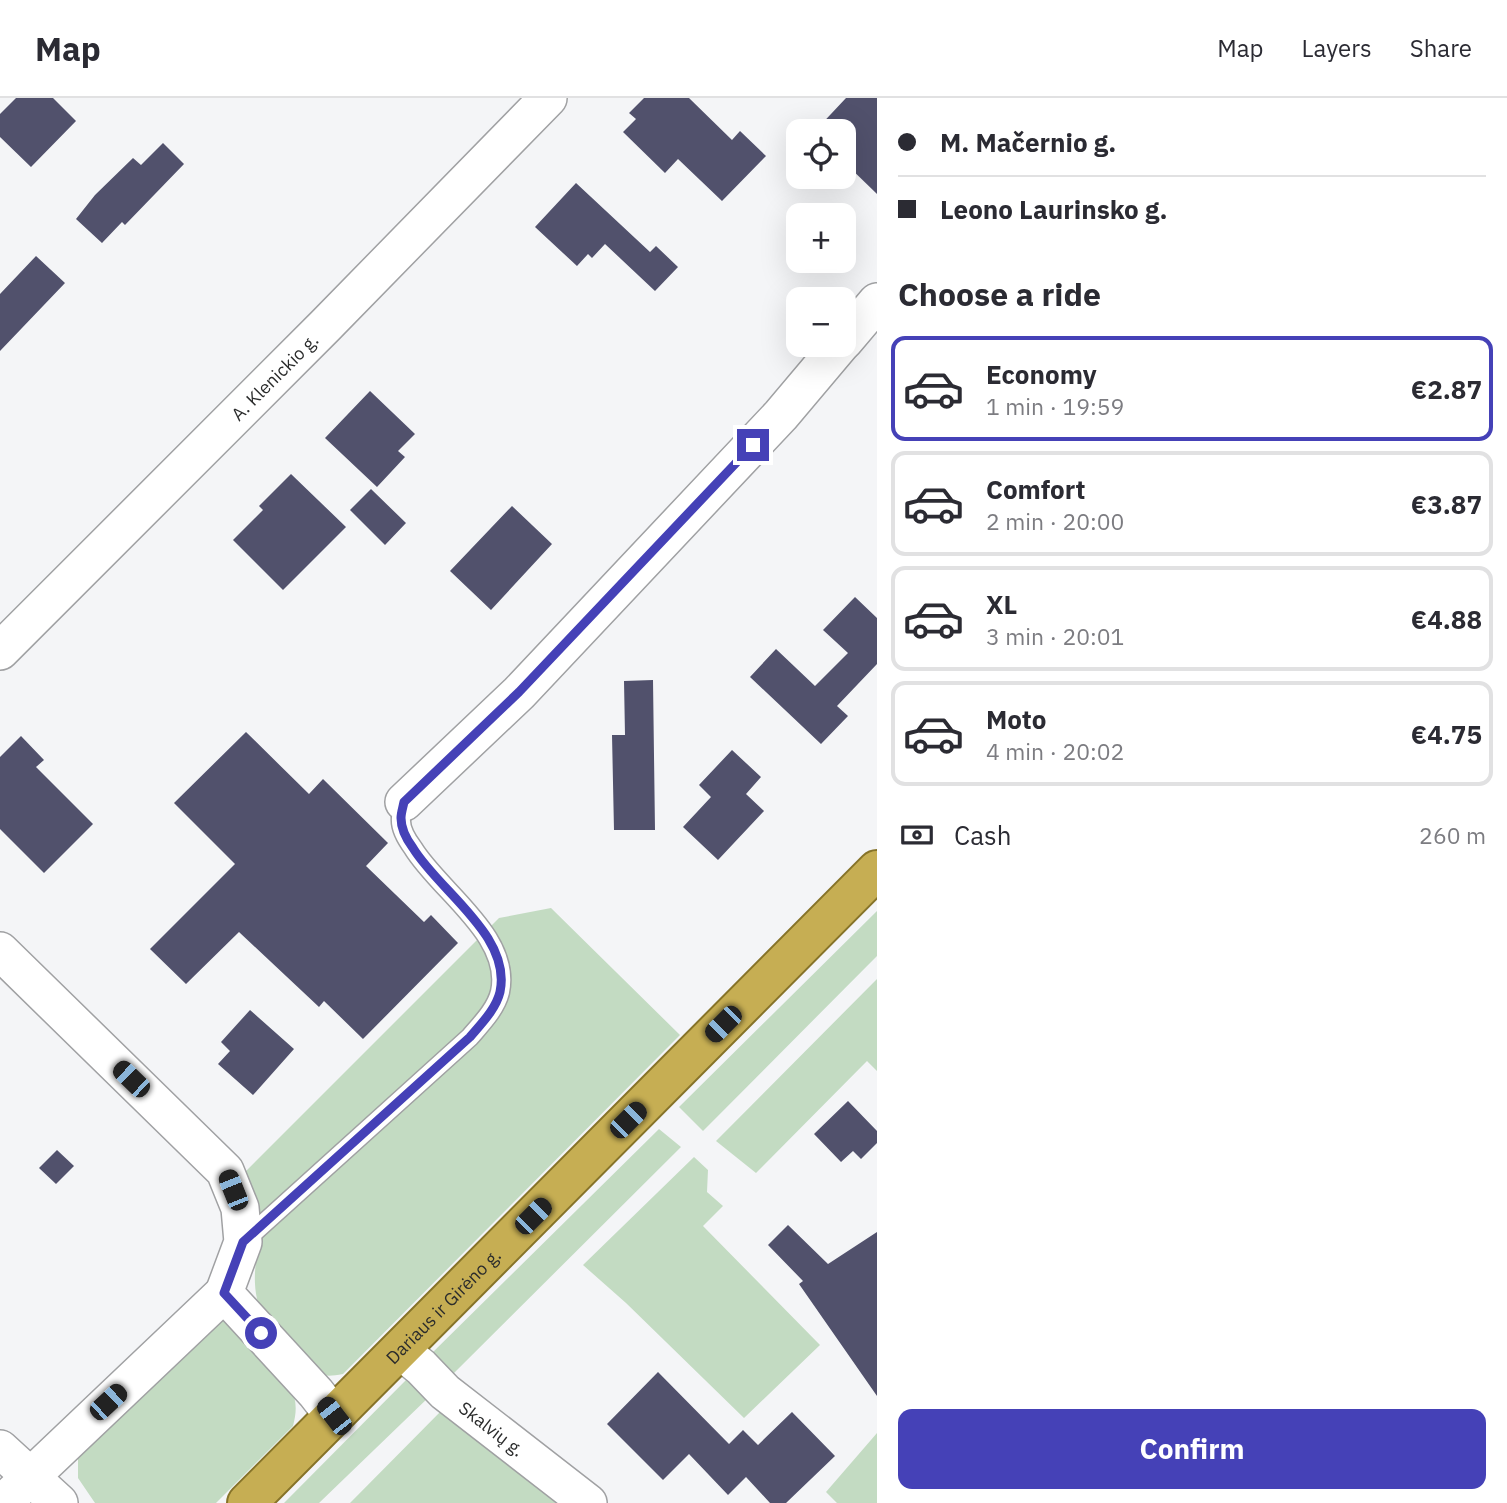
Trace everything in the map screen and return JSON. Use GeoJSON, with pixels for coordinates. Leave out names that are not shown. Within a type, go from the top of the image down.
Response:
{"type":"FeatureCollection","features":[{"type":"Feature","properties":{"kind":"highway","name":"Dariaus ir Girėno g."},"geometry":{"type":"LineString","coordinates":[[247,1503],[877,870]]}},
{"type":"Feature","properties":{"kind":"street","name":"A. Klenickio g."},"geometry":{"type":"LineString","coordinates":[[0,651],[548,98]]}},
{"type":"Feature","properties":{"kind":"street"},"geometry":{"type":"LineString","coordinates":[[856,327],[877,302]]}},
{"type":"Feature","properties":{"kind":"street"},"geometry":{"type":"LineString","coordinates":[[404,802],[519,692],[772,424],[830,357]]}},
{"type":"Feature","properties":{"kind":"street"},"geometry":{"type":"LineString","coordinates":[[0,951],[225,1171],[240,1208],[243,1242],[224,1293],[3,1503]]}},
{"type":"Feature","properties":{"kind":"street"},"geometry":{"type":"LineString","coordinates":[[224,1293],[334,1416]]}},
{"type":"Feature","properties":{"kind":"street","name":"Skalvių g."},"geometry":{"type":"LineString","coordinates":[[400,1350],[445,1392],[588,1503]]}},
{"type":"Feature","properties":{"kind":"street"},"geometry":{"type":"LineString","coordinates":[[0,1449],[59,1503]]}},
{"type":"Feature","properties":{"kind":"lane"},"geometry":{"type":"LineString","coordinates":[[243,1242],[470,1037],[487,1017],[500,994],[501,974],[495,950],[474,919],[419,859],[406,838],[401,820],[404,802]]}},
{"type":"Feature","properties":{"kind":"green space"},"geometry":{"type":"Polygon","coordinates":[[[551,908],[680,1035],[343,1374],[322,1375],[309,1366],[259,1306],[255,1267],[259,1219],[254,1195],[244,1173],[499,918],[551,908]]]}},
{"type":"Feature","properties":{"kind":"green space"},"geometry":{"type":"Polygon","coordinates":[[[877,911],[877,956],[703,1131],[679,1107],[877,911]]]}},
{"type":"Feature","properties":{"kind":"green space"},"geometry":{"type":"Polygon","coordinates":[[[877,979],[877,1071],[867,1061],[756,1173],[716,1141],[877,979]]]}},
{"type":"Feature","properties":{"kind":"green space"},"geometry":{"type":"Polygon","coordinates":[[[659,1129],[681,1147],[451,1376],[430,1355],[659,1129]]]}},
{"type":"Feature","properties":{"kind":"green space"},"geometry":{"type":"Polygon","coordinates":[[[694,1157],[708,1170],[707,1192],[723,1206],[703,1226],[820,1345],[744,1418],[583,1265],[694,1157]]]}},
{"type":"Feature","properties":{"kind":"green space"},"geometry":{"type":"Polygon","coordinates":[[[221,1319],[290,1386],[296,1406],[293,1426],[216,1503],[95,1503],[78,1478],[78,1452],[221,1319]]]}},
{"type":"Feature","properties":{"kind":"green space"},"geometry":{"type":"Polygon","coordinates":[[[408,1378],[430,1396],[319,1503],[284,1503],[408,1378]]]}},
{"type":"Feature","properties":{"kind":"green space"},"geometry":{"type":"Polygon","coordinates":[[[445,1407],[565,1503],[350,1503],[445,1407]]]}},
{"type":"Feature","properties":{"kind":"green space"},"geometry":{"type":"Polygon","coordinates":[[[877,1433],[877,1503],[837,1503],[826,1492],[877,1433]]]}},
{"type":"Feature","properties":{"kind":"building"},"geometry":{"type":"Polygon","coordinates":[[[16,98],[53,98],[76,121],[31,167],[0,137],[0,114],[16,98]]]}},
{"type":"Feature","properties":{"kind":"building"},"geometry":{"type":"Polygon","coordinates":[[[644,98],[689,98],[732,140],[740,131],[766,156],[722,201],[678,159],[665,173],[623,132],[636,119],[629,113],[644,98]]]}},
{"type":"Feature","properties":{"kind":"building"},"geometry":{"type":"Polygon","coordinates":[[[846,98],[877,98],[877,194],[856,174],[856,119],[826,119],[846,98]]]}},
{"type":"Feature","properties":{"kind":"building"},"geometry":{"type":"Polygon","coordinates":[[[163,143],[184,164],[125,225],[122,222],[102,243],[76,219],[95,195],[133,158],[141,165],[163,143]]]}},
{"type":"Feature","properties":{"kind":"building"},"geometry":{"type":"Polygon","coordinates":[[[576,183],[650,252],[656,246],[678,267],[655,291],[605,244],[592,258],[588,254],[577,266],[535,227],[576,183]]]}},
{"type":"Feature","properties":{"kind":"building"},"geometry":{"type":"Polygon","coordinates":[[[36,256],[65,283],[0,351],[0,294],[36,256]]]}},
{"type":"Feature","properties":{"kind":"building"},"geometry":{"type":"Polygon","coordinates":[[[370,391],[415,434],[398,451],[405,457],[377,487],[325,438],[370,391]]]}},
{"type":"Feature","properties":{"kind":"building"},"geometry":{"type":"Polygon","coordinates":[[[291,474],[346,527],[283,590],[233,540],[263,510],[259,506],[291,474]]]}},
{"type":"Feature","properties":{"kind":"building"},"geometry":{"type":"Polygon","coordinates":[[[371,489],[406,523],[385,545],[350,510],[371,489]]]}},
{"type":"Feature","properties":{"kind":"building"},"geometry":{"type":"Polygon","coordinates":[[[512,506],[552,544],[491,610],[450,571],[512,506]]]}},
{"type":"Feature","properties":{"kind":"building"},"geometry":{"type":"Polygon","coordinates":[[[855,597],[877,618],[877,664],[837,706],[848,716],[821,744],[750,677],[776,649],[815,686],[848,653],[823,630],[855,597]]]}},
{"type":"Feature","properties":{"kind":"building"},"geometry":{"type":"Polygon","coordinates":[[[653,680],[655,830],[614,830],[612,735],[625,735],[624,681],[653,680]]]}},
{"type":"Feature","properties":{"kind":"building"},"geometry":{"type":"Polygon","coordinates":[[[246,732],[309,794],[323,779],[388,843],[366,866],[424,922],[431,915],[458,943],[363,1039],[324,1001],[319,1007],[239,932],[186,984],[150,949],[235,864],[174,803],[246,732]]]}},
{"type":"Feature","properties":{"kind":"building"},"geometry":{"type":"Polygon","coordinates":[[[21,736],[44,760],[36,767],[93,824],[44,873],[0,829],[0,757],[21,736]]]}},
{"type":"Feature","properties":{"kind":"building"},"geometry":{"type":"Polygon","coordinates":[[[732,750],[761,777],[746,794],[764,811],[718,860],[683,827],[711,797],[699,785],[732,750]]]}},
{"type":"Feature","properties":{"kind":"building"},"geometry":{"type":"Polygon","coordinates":[[[250,1010],[294,1049],[253,1095],[218,1064],[230,1051],[221,1042],[250,1010]]]}},
{"type":"Feature","properties":{"kind":"building"},"geometry":{"type":"Polygon","coordinates":[[[848,1101],[877,1131],[877,1143],[861,1159],[853,1151],[841,1162],[814,1134],[848,1101]]]}},
{"type":"Feature","properties":{"kind":"building"},"geometry":{"type":"Polygon","coordinates":[[[57,1150],[74,1166],[56,1184],[39,1168],[57,1150]]]}},
{"type":"Feature","properties":{"kind":"building"},"geometry":{"type":"Polygon","coordinates":[[[788,1225],[828,1264],[877,1232],[877,1396],[799,1284],[803,1281],[768,1245],[788,1225]]]}},
{"type":"Feature","properties":{"kind":"building"},"geometry":{"type":"Polygon","coordinates":[[[658,1372],[729,1444],[743,1430],[758,1445],[792,1412],[835,1456],[786,1503],[770,1503],[746,1477],[728,1495],[689,1454],[663,1480],[607,1424],[658,1372]]]}},
{"type":"Feature","properties":{"kind":"route"},"geometry":{"type":"LineString","coordinates":[[261,1333],[224,1293],[243,1242],[470,1037],[487,1017],[500,994],[501,974],[495,950],[474,919],[419,859],[406,838],[401,820],[404,802],[519,692],[753,445]]}}]}
